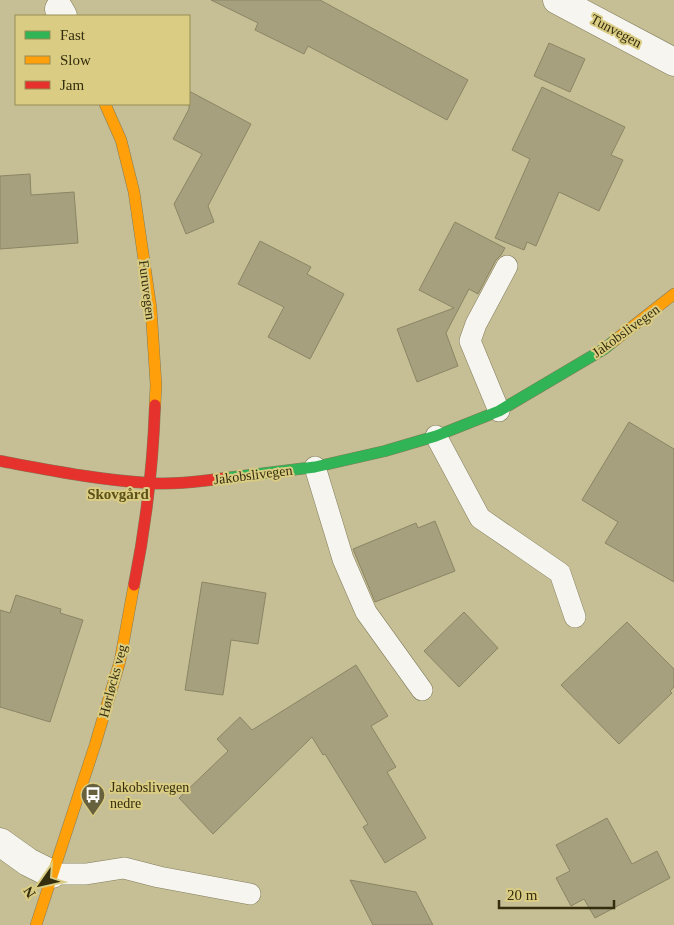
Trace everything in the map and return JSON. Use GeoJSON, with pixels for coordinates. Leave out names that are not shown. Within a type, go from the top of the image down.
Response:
{"type":"FeatureCollection","features":[{"type":"Feature","properties":{"kind":"street","name":"Tunvegen"},"geometry":{"type":"LineString","coordinates":[[557,0],[674,62]]}},
{"type":"Feature","properties":{"kind":"street","name":"Furuvegen"},"geometry":{"type":"LineString","coordinates":[[105,105],[121,140],[134,192],[151,308],[156,386],[154,448],[150,482]]}},
{"type":"Feature","properties":{"kind":"street","name":"Jakobslivegen"},"geometry":{"type":"LineString","coordinates":[[0,461],[74,474],[150,482],[195,482],[315,467],[385,451],[436,436],[499,411],[604,349],[674,294]]}},
{"type":"Feature","properties":{"kind":"street","name":"Hørløcks veg"},"geometry":{"type":"LineString","coordinates":[[36,925],[95,746],[120,661],[143,539],[150,482]]}},
{"type":"Feature","properties":{"kind":"street"},"geometry":{"type":"LineString","coordinates":[[0,842],[28,862],[52,874]]}},
{"type":"Feature","properties":{"kind":"lane"},"geometry":{"type":"LineString","coordinates":[[499,411],[470,341],[476,324],[506,266]]}},
{"type":"Feature","properties":{"kind":"lane"},"geometry":{"type":"LineString","coordinates":[[436,436],[480,518],[560,574],[575,617]]}},
{"type":"Feature","properties":{"kind":"lane"},"geometry":{"type":"LineString","coordinates":[[315,467],[343,559],[366,612],[422,690]]}},
{"type":"Feature","properties":{"kind":"lane"},"geometry":{"type":"LineString","coordinates":[[52,874],[86,874],[124,868],[159,877],[250,894]]}},
{"type":"Feature","properties":{"kind":"building"},"geometry":{"type":"Polygon","coordinates":[[[211,0],[320,0],[468,80],[447,120],[308,46],[304,54],[255,30],[258,23],[211,0]]]}},
{"type":"Feature","properties":{"kind":"building"},"geometry":{"type":"Polygon","coordinates":[[[549,43],[585,59],[570,92],[534,76],[549,43]]]}},
{"type":"Feature","properties":{"kind":"building"},"geometry":{"type":"Polygon","coordinates":[[[542,87],[625,127],[611,155],[623,160],[599,211],[559,192],[536,246],[527,242],[524,250],[495,238],[530,159],[512,150],[542,87]]]}},
{"type":"Feature","properties":{"kind":"building"},"geometry":{"type":"Polygon","coordinates":[[[190,92],[251,124],[208,206],[214,222],[186,234],[174,204],[202,154],[173,139],[189,109],[190,92]]]}},
{"type":"Feature","properties":{"kind":"building"},"geometry":{"type":"Polygon","coordinates":[[[30,174],[31,195],[74,192],[78,243],[0,249],[0,176],[30,174]]]}},
{"type":"Feature","properties":{"kind":"building"},"geometry":{"type":"Polygon","coordinates":[[[455,222],[505,248],[496,260],[478,294],[469,289],[446,333],[458,366],[417,382],[397,329],[454,308],[419,290],[455,222]]]}},
{"type":"Feature","properties":{"kind":"building"},"geometry":{"type":"Polygon","coordinates":[[[260,241],[311,267],[307,274],[344,294],[310,359],[268,337],[284,307],[238,284],[260,241]]]}},
{"type":"Feature","properties":{"kind":"building"},"geometry":{"type":"Polygon","coordinates":[[[629,422],[674,449],[674,582],[605,543],[618,522],[582,500],[629,422]]]}},
{"type":"Feature","properties":{"kind":"building"},"geometry":{"type":"Polygon","coordinates":[[[435,521],[455,571],[375,602],[353,549],[416,523],[418,528],[435,521]]]}},
{"type":"Feature","properties":{"kind":"building"},"geometry":{"type":"Polygon","coordinates":[[[202,582],[266,593],[258,644],[231,640],[223,695],[185,690],[202,582]]]}},
{"type":"Feature","properties":{"kind":"building"},"geometry":{"type":"Polygon","coordinates":[[[16,595],[61,609],[60,613],[83,620],[50,722],[0,707],[0,610],[10,613],[16,595]]]}},
{"type":"Feature","properties":{"kind":"building"},"geometry":{"type":"Polygon","coordinates":[[[464,612],[498,648],[459,687],[424,651],[464,612]]]}},
{"type":"Feature","properties":{"kind":"building"},"geometry":{"type":"Polygon","coordinates":[[[627,622],[674,669],[674,687],[670,691],[672,693],[619,744],[561,685],[627,622]]]}},
{"type":"Feature","properties":{"kind":"building"},"geometry":{"type":"Polygon","coordinates":[[[356,665],[388,716],[371,726],[396,767],[387,772],[426,838],[385,863],[363,827],[368,824],[325,754],[323,755],[312,737],[213,834],[179,798],[228,751],[217,739],[240,717],[252,730],[356,665]]]}},
{"type":"Feature","properties":{"kind":"building"},"geometry":{"type":"Polygon","coordinates":[[[607,818],[632,864],[657,851],[670,878],[595,918],[584,899],[571,906],[556,878],[570,871],[556,845],[607,818]]]}},
{"type":"Feature","properties":{"kind":"building"},"geometry":{"type":"Polygon","coordinates":[[[350,880],[416,892],[433,925],[373,925],[350,880]]]}},
{"type":"Feature","properties":{"kind":"traffic: fast"},"geometry":{"type":"LineString","coordinates":[[226,478],[315,467],[385,451],[436,436],[499,411],[604,349],[614,341]]}},
{"type":"Feature","properties":{"kind":"traffic: slow"},"geometry":{"type":"LineString","coordinates":[[105,105],[121,140],[134,192],[151,308],[156,385],[155,405]]}},
{"type":"Feature","properties":{"kind":"traffic: slow"},"geometry":{"type":"LineString","coordinates":[[614,341],[674,294]]}},
{"type":"Feature","properties":{"kind":"traffic: slow"},"geometry":{"type":"LineString","coordinates":[[36,925],[95,745],[120,661],[134,585]]}},
{"type":"Feature","properties":{"kind":"traffic: jam"},"geometry":{"type":"LineString","coordinates":[[134,585],[148,495],[155,405]]}},
{"type":"Feature","properties":{"kind":"traffic: jam"},"geometry":{"type":"LineString","coordinates":[[0,461],[130,482],[178,483],[226,478]]}},
{"type":"Feature","properties":{"kind":"place","name":"Jakobslivegen nedre"},"geometry":{"type":"Point","coordinates":[93,816]}},
{"type":"Feature","properties":{"kind":"district","name":"Skovgård"},"geometry":{"type":"Point","coordinates":[118,494]}}]}
